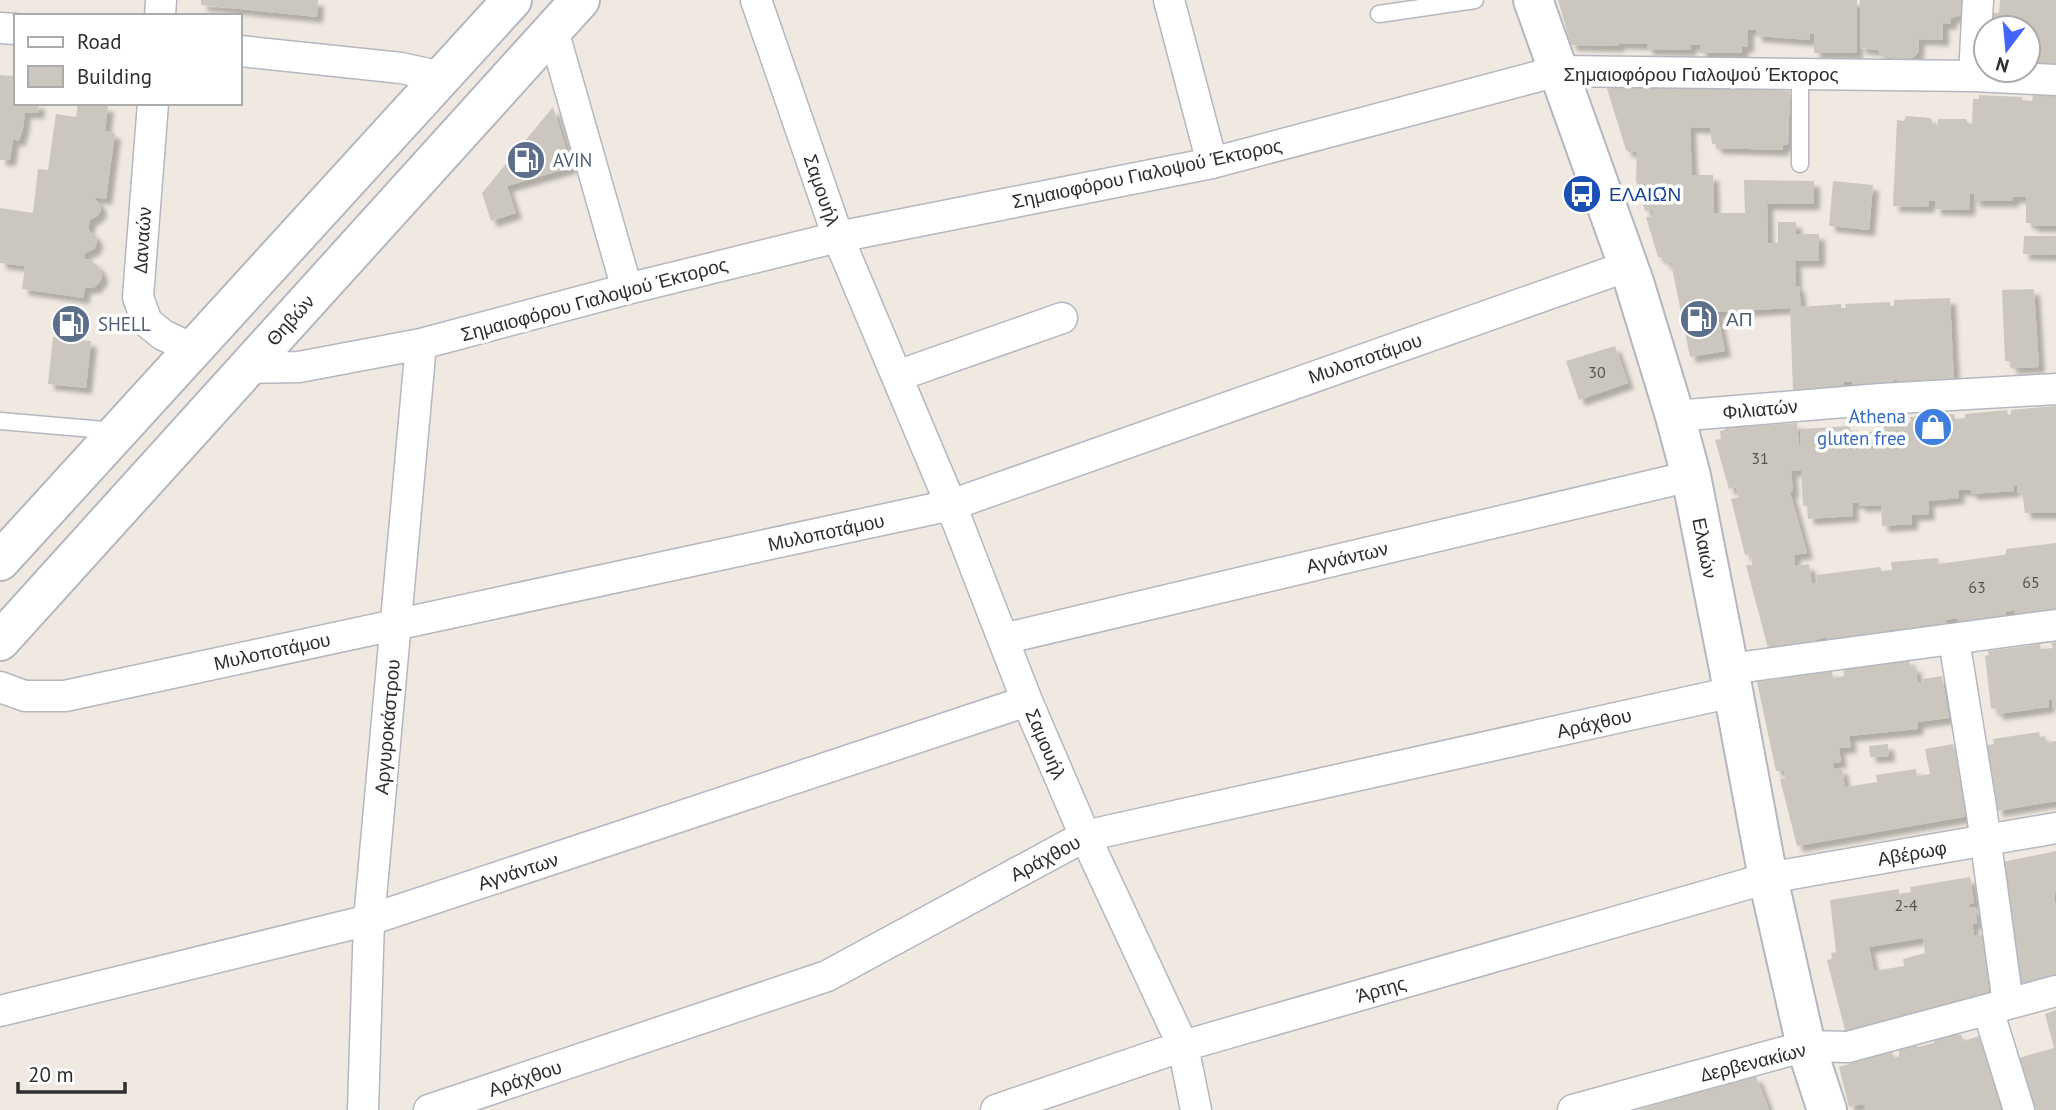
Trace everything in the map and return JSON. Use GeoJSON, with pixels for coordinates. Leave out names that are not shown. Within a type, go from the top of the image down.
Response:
{"type":"FeatureCollection","features":[{"type":"Feature","properties":{"kind":"main road"},"geometry":{"type":"LineString","coordinates":[[0,561],[512,0]]}},
{"type":"Feature","properties":{"kind":"main road","name":"Θηβών"},"geometry":{"type":"LineString","coordinates":[[0,640],[580,0]]}},
{"type":"Feature","properties":{"kind":"main road","name":"Ελαιών"},"geometry":{"type":"LineString","coordinates":[[1533,0],[1628,266],[1675,416],[1690,476],[1768,878],[1806,1046],[1827,1110]]}},
{"type":"Feature","properties":{"kind":"street","name":"Σαμουήλ"},"geometry":{"type":"LineString","coordinates":[[756,0],[838,237],[951,505],[1027,701],[1183,1046],[1196,1110]]}},
{"type":"Feature","properties":{"kind":"street"},"geometry":{"type":"LineString","coordinates":[[1169,0],[1212,163]]}},
{"type":"Feature","properties":{"kind":"street"},"geometry":{"type":"LineString","coordinates":[[553,30],[627,289]]}},
{"type":"Feature","properties":{"kind":"street"},"geometry":{"type":"LineString","coordinates":[[242,51],[401,68],[442,77]]}},
{"type":"Feature","properties":{"kind":"street","name":"Σημαιοφόρου Γιαλοψού Έκτορος"},"geometry":{"type":"LineString","coordinates":[[247,368],[299,367],[421,344],[838,237],[1212,163],[1558,71],[1972,76]]}},
{"type":"Feature","properties":{"kind":"street","name":"Δαναών"},"geometry":{"type":"LineString","coordinates":[[153,105],[138,297],[147,322],[163,335],[193,349]]}},
{"type":"Feature","properties":{"kind":"street","name":"Μυλοποτάμου"},"geometry":{"type":"LineString","coordinates":[[0,687],[25,696],[65,696],[951,505],[1628,266]]}},
{"type":"Feature","properties":{"kind":"street"},"geometry":{"type":"LineString","coordinates":[[897,376],[1062,318]]}},
{"type":"Feature","properties":{"kind":"street","name":"Αργυροκάστρου"},"geometry":{"type":"LineString","coordinates":[[363,1110],[369,920],[421,344]]}},
{"type":"Feature","properties":{"kind":"street","name":"Φιλιατών"},"geometry":{"type":"LineString","coordinates":[[1675,416],[1881,399],[2056,389]]}},
{"type":"Feature","properties":{"kind":"street","name":"Αγνάντων"},"geometry":{"type":"LineString","coordinates":[[1003,639],[1690,476]]}},
{"type":"Feature","properties":{"kind":"street","name":"Αράχθου"},"geometry":{"type":"LineString","coordinates":[[429,1110],[827,976],[1086,836],[1731,680],[1954,640],[2056,625]]}},
{"type":"Feature","properties":{"kind":"street"},"geometry":{"type":"LineString","coordinates":[[1954,640],[1986,840],[1998,1007],[2019,1110]]}},
{"type":"Feature","properties":{"kind":"street","name":"Αγνάντων"},"geometry":{"type":"LineString","coordinates":[[0,1011],[369,920],[1027,701]]}},
{"type":"Feature","properties":{"kind":"street","name":"Αβέρωφ"},"geometry":{"type":"LineString","coordinates":[[1768,878],[2056,828]]}},
{"type":"Feature","properties":{"kind":"street","name":"Άρτης"},"geometry":{"type":"LineString","coordinates":[[996,1110],[1183,1046],[1768,878]]}},
{"type":"Feature","properties":{"kind":"street","name":"Δερβενακίων"},"geometry":{"type":"LineString","coordinates":[[1573,1110],[1806,1046],[1848,1047],[2056,991]]}},
{"type":"Feature","properties":{"kind":"lane"},"geometry":{"type":"LineString","coordinates":[[1379,14],[1475,0]]}},
{"type":"Feature","properties":{"kind":"lane"},"geometry":{"type":"LineString","coordinates":[[1800,74],[1800,164]]}},
{"type":"Feature","properties":{"kind":"lane"},"geometry":{"type":"LineString","coordinates":[[0,421],[118,431]]}},
{"type":"Feature","properties":{"kind":"building"},"geometry":{"type":"Polygon","coordinates":[[[201,0],[318,0],[317,17],[201,5],[201,0]]]}},
{"type":"Feature","properties":{"kind":"building"},"geometry":{"type":"Polygon","coordinates":[[[1558,0],[1857,0],[1857,53],[1814,53],[1814,33],[1810,34],[1810,40],[1756,36],[1756,30],[1748,29],[1748,46],[1742,47],[1742,53],[1700,53],[1700,45],[1691,45],[1690,50],[1647,49],[1647,44],[1571,45],[1558,0]]]}},
{"type":"Feature","properties":{"kind":"building"},"geometry":{"type":"Polygon","coordinates":[[[1860,0],[1968,0],[1963,15],[1951,18],[1951,24],[1943,23],[1943,40],[1919,39],[1918,53],[1913,58],[1898,59],[1882,56],[1878,50],[1860,48],[1860,0]]]}},
{"type":"Feature","properties":{"kind":"building"},"geometry":{"type":"Polygon","coordinates":[[[2000,0],[2056,0],[2056,65],[2042,64],[2042,14],[1991,14],[1999,13],[2000,0]]]}},
{"type":"Feature","properties":{"kind":"building"},"geometry":{"type":"Polygon","coordinates":[[[0,75],[14,76],[14,105],[39,105],[38,113],[25,112],[19,141],[13,139],[10,160],[0,160],[0,75]]]}},
{"type":"Feature","properties":{"kind":"building"},"geometry":{"type":"Polygon","coordinates":[[[1605,82],[1772,88],[1790,91],[1788,145],[1783,145],[1783,150],[1716,148],[1716,144],[1712,144],[1710,128],[1690,127],[1692,175],[1713,175],[1714,213],[1745,213],[1744,180],[1814,181],[1814,204],[1767,204],[1768,243],[1778,243],[1778,222],[1796,222],[1796,234],[1819,234],[1819,261],[1795,261],[1796,286],[1799,286],[1801,307],[1841,304],[1841,308],[1846,308],[1845,304],[1890,302],[1890,306],[1894,306],[1894,300],[1950,298],[1954,382],[1897,384],[1897,380],[1894,380],[1894,387],[1852,389],[1852,382],[1844,382],[1844,389],[1793,391],[1790,308],[1717,312],[1725,351],[1690,357],[1671,263],[1664,263],[1664,258],[1658,257],[1646,217],[1654,216],[1653,211],[1645,211],[1636,180],[1637,152],[1626,150],[1605,82]]]}},
{"type":"Feature","properties":{"kind":"building"},"geometry":{"type":"Polygon","coordinates":[[[1979,95],[2022,97],[2022,100],[2032,101],[2033,95],[2056,95],[2056,226],[2032,226],[2032,223],[2026,223],[2026,197],[2013,197],[2013,201],[1974,201],[1974,194],[1970,194],[1969,210],[1935,209],[1935,201],[1929,201],[1928,207],[1893,206],[1897,120],[1904,121],[1906,116],[1931,118],[1933,125],[1938,126],[1938,119],[1966,119],[1972,124],[1973,99],[1979,99],[1979,95]]]}},
{"type":"Feature","properties":{"kind":"building"},"geometry":{"type":"Polygon","coordinates":[[[78,105],[108,106],[105,131],[115,133],[106,199],[93,197],[100,204],[101,211],[90,220],[88,230],[96,236],[97,243],[94,249],[85,253],[85,259],[98,266],[102,274],[101,280],[95,287],[85,288],[83,298],[22,289],[25,266],[0,263],[0,208],[33,213],[38,169],[48,170],[56,114],[76,117],[78,105]]]}},
{"type":"Feature","properties":{"kind":"building"},"geometry":{"type":"Polygon","coordinates":[[[553,107],[572,167],[507,186],[516,213],[491,221],[482,193],[553,107]]]}},
{"type":"Feature","properties":{"kind":"building"},"geometry":{"type":"Polygon","coordinates":[[[1833,181],[1873,185],[1869,230],[1829,226],[1833,181]]]}},
{"type":"Feature","properties":{"kind":"building"},"geometry":{"type":"Polygon","coordinates":[[[2024,236],[2056,236],[2056,255],[2023,254],[2024,236]]]}},
{"type":"Feature","properties":{"kind":"building"},"geometry":{"type":"Polygon","coordinates":[[[2034,289],[2039,367],[2011,368],[2010,361],[2005,361],[2002,290],[2034,289]]]}},
{"type":"Feature","properties":{"kind":"building"},"geometry":{"type":"Polygon","coordinates":[[[53,337],[91,341],[86,388],[48,384],[53,337]]]}},
{"type":"Feature","properties":{"kind":"building"},"geometry":{"type":"Polygon","coordinates":[[[1615,346],[1628,383],[1579,400],[1566,361],[1615,346]]]}},
{"type":"Feature","properties":{"kind":"building"},"geometry":{"type":"Polygon","coordinates":[[[2056,406],[2056,513],[2025,513],[2022,492],[2018,493],[2017,486],[2014,486],[2014,491],[1971,494],[1971,490],[1958,490],[1959,498],[1928,501],[1929,514],[1912,515],[1912,524],[1882,526],[1881,505],[1859,506],[1859,502],[1852,503],[1853,516],[1808,519],[1807,506],[1803,506],[1801,470],[1791,471],[1793,491],[1790,492],[1807,553],[1794,555],[1795,566],[1809,564],[1812,584],[1817,583],[1816,575],[1880,567],[1882,571],[1892,570],[1891,562],[1938,558],[1939,564],[2003,555],[2006,554],[2006,549],[2056,543],[2056,610],[2015,616],[2014,611],[2011,611],[2005,612],[2006,617],[1957,624],[1957,618],[1946,620],[1947,629],[1901,633],[1900,629],[1890,630],[1890,635],[1826,643],[1826,637],[1816,640],[1816,644],[1769,652],[1746,565],[1752,565],[1751,554],[1745,555],[1731,499],[1739,497],[1736,487],[1729,489],[1715,440],[1721,439],[1720,431],[1725,428],[1797,423],[1801,445],[1800,429],[1850,426],[1851,442],[1854,441],[1853,433],[1884,431],[1884,424],[1890,424],[1893,418],[1900,418],[1904,423],[1911,422],[1910,417],[1954,414],[1955,419],[1959,419],[1965,418],[1965,414],[2007,410],[2008,415],[2011,410],[2056,406]]]}},
{"type":"Feature","properties":{"kind":"building"},"geometry":{"type":"Polygon","coordinates":[[[2056,642],[2056,708],[2053,708],[2052,699],[2048,700],[2049,707],[1997,714],[1996,708],[1991,709],[1985,656],[1989,655],[1988,651],[2040,644],[2041,649],[2053,648],[2051,643],[2056,642]]]}},
{"type":"Feature","properties":{"kind":"building"},"geometry":{"type":"Polygon","coordinates":[[[1909,659],[1910,667],[1915,666],[1918,683],[1923,682],[1922,679],[1942,676],[1949,718],[1918,722],[1917,729],[1849,736],[1851,747],[1839,748],[1841,762],[1833,763],[1834,769],[1842,768],[1845,787],[1877,782],[1876,775],[1916,769],[1917,776],[1930,774],[1925,749],[1953,744],[1954,748],[1957,748],[1969,816],[1797,846],[1780,779],[1785,778],[1784,771],[1776,771],[1757,682],[1832,671],[1833,678],[1844,676],[1843,669],[1909,659]]]}},
{"type":"Feature","properties":{"kind":"building"},"geometry":{"type":"Polygon","coordinates":[[[2039,732],[2040,737],[2045,736],[2046,743],[2056,741],[2056,801],[1997,811],[1987,745],[1994,744],[1993,739],[2039,732]]]}},
{"type":"Feature","properties":{"kind":"building"},"geometry":{"type":"Polygon","coordinates":[[[1888,744],[1889,756],[1870,757],[1869,746],[1888,744]]]}},
{"type":"Feature","properties":{"kind":"building"},"geometry":{"type":"Polygon","coordinates":[[[2056,851],[2056,974],[2019,984],[2003,862],[2056,851]]]}},
{"type":"Feature","properties":{"kind":"building"},"geometry":{"type":"Polygon","coordinates":[[[1970,877],[1974,903],[1969,904],[1970,908],[1975,907],[1977,923],[1972,924],[1974,935],[1983,935],[1989,992],[1846,1034],[1827,960],[1832,959],[1831,953],[1836,952],[1830,900],[1899,889],[1899,894],[1911,892],[1910,887],[1970,877]],[[1923,938],[1869,947],[1874,971],[1904,966],[1903,959],[1925,953],[1923,938]]]}},
{"type":"Feature","properties":{"kind":"building"},"geometry":{"type":"Polygon","coordinates":[[[2056,1010],[2056,1110],[2030,1110],[2015,1059],[2054,1048],[2045,1014],[2056,1010]]]}},
{"type":"Feature","properties":{"kind":"building"},"geometry":{"type":"Polygon","coordinates":[[[1953,1034],[1961,1035],[1964,1041],[1979,1036],[2001,1110],[1866,1110],[1863,1104],[1849,1107],[1839,1067],[1892,1051],[1894,1058],[1899,1057],[1899,1049],[1914,1043],[1917,1047],[1934,1043],[1935,1039],[1953,1034]]]}},
{"type":"Feature","properties":{"kind":"building"},"geometry":{"type":"Polygon","coordinates":[[[1756,1076],[1769,1110],[1640,1110],[1640,1109],[1756,1076]]]}},
{"type":"Feature","properties":{"kind":"place","name":"AVIN"},"geometry":{"type":"Point","coordinates":[526,160]}},
{"type":"Feature","properties":{"kind":"place","name":"ΕΛΑΙΏΝ"},"geometry":{"type":"Point","coordinates":[1582,194]}},
{"type":"Feature","properties":{"kind":"place","name":"ΑΠ"},"geometry":{"type":"Point","coordinates":[1699,319]}},
{"type":"Feature","properties":{"kind":"place","name":"SHELL"},"geometry":{"type":"Point","coordinates":[71,324]}},
{"type":"Feature","properties":{"kind":"place","name":"Athena gluten free"},"geometry":{"type":"Point","coordinates":[1933,427]}}]}
